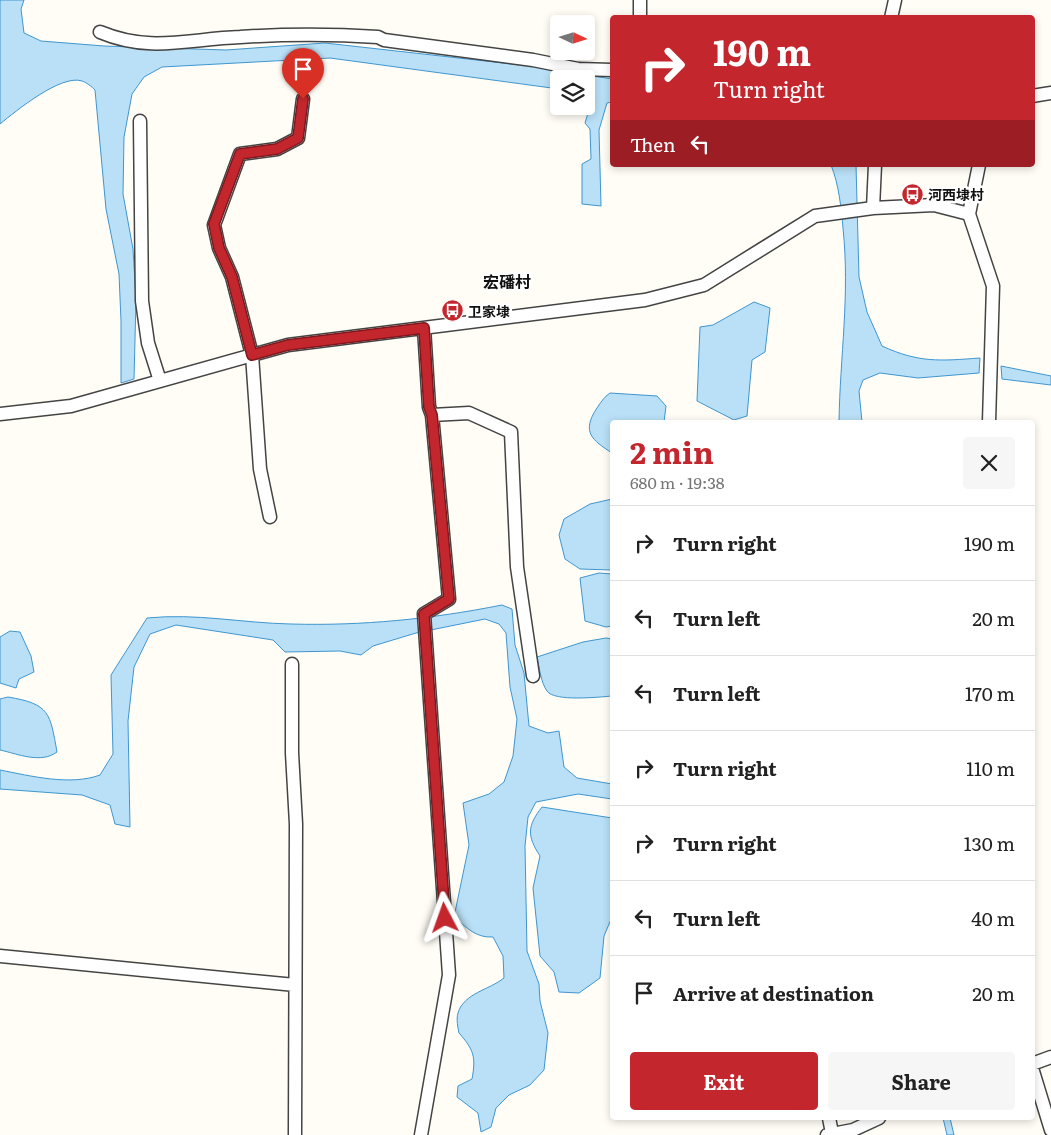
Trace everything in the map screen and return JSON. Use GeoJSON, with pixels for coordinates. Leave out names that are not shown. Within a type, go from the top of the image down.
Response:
{"type":"FeatureCollection","features":[{"type":"Feature","properties":{"kind":"street"},"geometry":{"type":"LineString","coordinates":[[640,0],[640,15]]}},
{"type":"Feature","properties":{"kind":"street"},"geometry":{"type":"LineString","coordinates":[[892,15],[895,0]]}},
{"type":"Feature","properties":{"kind":"street"},"geometry":{"type":"LineString","coordinates":[[100,32],[121,41],[150,44],[192,42],[238,36],[321,34],[378,37],[384,40],[533,60],[578,69],[610,70]]}},
{"type":"Feature","properties":{"kind":"street"},"geometry":{"type":"LineString","coordinates":[[1035,96],[1051,93]]}},
{"type":"Feature","properties":{"kind":"street"},"geometry":{"type":"LineString","coordinates":[[270,517],[260,469],[252,355],[232,277],[219,248],[214,224],[240,154],[277,149],[298,138],[303,99]]}},
{"type":"Feature","properties":{"kind":"street"},"geometry":{"type":"LineString","coordinates":[[140,121],[142,301],[148,343],[160,381]]}},
{"type":"Feature","properties":{"kind":"street"},"geometry":{"type":"LineString","coordinates":[[868,209],[874,167]]}},
{"type":"Feature","properties":{"kind":"street"},"geometry":{"type":"LineString","coordinates":[[978,167],[969,214],[992,286],[989,420]]}},
{"type":"Feature","properties":{"kind":"street"},"geometry":{"type":"LineString","coordinates":[[0,414],[71,406],[288,345],[644,300],[704,285],[815,216],[868,209],[934,205],[969,214]]}},
{"type":"Feature","properties":{"kind":"street"},"geometry":{"type":"LineString","coordinates":[[421,1135],[449,974],[424,614],[449,599],[432,415],[429,407],[424,328]]}},
{"type":"Feature","properties":{"kind":"street"},"geometry":{"type":"LineString","coordinates":[[432,415],[470,413],[511,432],[517,567],[533,676]]}},
{"type":"Feature","properties":{"kind":"street"},"geometry":{"type":"LineString","coordinates":[[292,664],[292,753],[296,824],[295,1135]]}},
{"type":"Feature","properties":{"kind":"street"},"geometry":{"type":"LineString","coordinates":[[0,956],[295,986]]}},
{"type":"Feature","properties":{"kind":"street"},"geometry":{"type":"LineString","coordinates":[[1035,1063],[1051,1057]]}},
{"type":"Feature","properties":{"kind":"street"},"geometry":{"type":"LineString","coordinates":[[1035,1078],[1051,1130]]}},
{"type":"Feature","properties":{"kind":"street"},"geometry":{"type":"LineString","coordinates":[[829,1120],[830,1134],[853,1130],[875,1120]]}},
{"type":"Feature","properties":{"kind":"water"},"geometry":{"type":"Polygon","coordinates":[[[0,0],[24,0],[21,9],[24,33],[41,41],[104,46],[226,50],[325,43],[555,70],[550,70],[550,88],[330,58],[162,67],[144,77],[132,94],[124,137],[123,194],[133,249],[136,299],[134,379],[121,383],[119,274],[106,209],[95,90],[87,83],[73,80],[51,88],[0,124],[0,0]]]}},
{"type":"Feature","properties":{"kind":"water"},"geometry":{"type":"Polygon","coordinates":[[[595,76],[610,79],[610,102],[607,103],[599,130],[601,206],[582,204],[582,164],[591,159],[590,129],[585,123],[587,115],[595,115],[595,76]]]}},
{"type":"Feature","properties":{"kind":"water"},"geometry":{"type":"Polygon","coordinates":[[[832,167],[856,167],[859,277],[867,312],[882,346],[895,352],[930,360],[980,358],[979,373],[918,378],[880,373],[863,380],[859,391],[862,420],[839,420],[845,302],[845,253],[836,180],[832,167]]]}},
{"type":"Feature","properties":{"kind":"water"},"geometry":{"type":"Polygon","coordinates":[[[754,302],[770,308],[765,352],[752,360],[747,416],[734,420],[697,401],[700,327],[713,325],[754,302]]]}},
{"type":"Feature","properties":{"kind":"water"},"geometry":{"type":"Polygon","coordinates":[[[1001,366],[1051,376],[1051,385],[1002,379],[1001,366]]]}},
{"type":"Feature","properties":{"kind":"water"},"geometry":{"type":"Polygon","coordinates":[[[610,393],[657,396],[666,406],[664,420],[610,420],[610,452],[594,439],[589,429],[592,416],[610,393]]]}},
{"type":"Feature","properties":{"kind":"water"},"geometry":{"type":"Polygon","coordinates":[[[610,499],[610,570],[580,569],[565,559],[559,535],[564,519],[590,504],[610,499]]]}},
{"type":"Feature","properties":{"kind":"water"},"geometry":{"type":"Polygon","coordinates":[[[599,573],[610,574],[610,626],[585,621],[580,578],[599,573]]]}},
{"type":"Feature","properties":{"kind":"water"},"geometry":{"type":"Polygon","coordinates":[[[502,605],[512,609],[515,645],[524,673],[529,726],[548,733],[559,731],[564,767],[577,778],[610,784],[610,799],[578,794],[536,802],[528,817],[525,846],[527,951],[539,984],[540,1001],[548,1033],[544,1070],[530,1085],[509,1095],[496,1108],[491,1127],[481,1132],[478,1113],[457,1097],[458,1086],[472,1079],[474,1059],[471,1049],[459,1033],[457,1015],[461,1006],[471,996],[504,978],[503,956],[493,937],[477,934],[454,917],[469,845],[463,803],[489,794],[504,782],[513,756],[517,719],[510,687],[506,633],[499,624],[485,619],[416,633],[373,646],[361,655],[340,651],[285,652],[273,640],[176,625],[150,634],[134,667],[128,721],[130,827],[115,824],[110,805],[82,795],[0,789],[0,770],[63,780],[76,780],[100,775],[113,754],[111,675],[147,618],[201,617],[273,623],[344,624],[371,623],[449,614],[502,605]]]}},
{"type":"Feature","properties":{"kind":"water"},"geometry":{"type":"Polygon","coordinates":[[[10,631],[20,632],[31,656],[34,672],[19,679],[16,688],[0,683],[0,637],[10,631]]]}},
{"type":"Feature","properties":{"kind":"water"},"geometry":{"type":"Polygon","coordinates":[[[610,639],[610,696],[567,698],[551,694],[545,688],[537,657],[583,642],[610,639]]]}},
{"type":"Feature","properties":{"kind":"water"},"geometry":{"type":"Polygon","coordinates":[[[8,697],[32,703],[46,712],[52,728],[57,752],[51,756],[37,758],[0,750],[0,699],[8,697]]]}},
{"type":"Feature","properties":{"kind":"water"},"geometry":{"type":"Polygon","coordinates":[[[542,807],[610,818],[610,922],[604,936],[600,978],[579,993],[559,992],[554,972],[540,956],[533,888],[540,856],[533,843],[530,831],[542,807]]]}},
{"type":"Feature","properties":{"kind":"water"},"geometry":{"type":"Polygon","coordinates":[[[943,1120],[950,1120],[954,1135],[947,1135],[943,1120]]]}},
{"type":"Feature","properties":{"kind":"place","name":"河西埭村"},"geometry":{"type":"Point","coordinates":[912,194]}},
{"type":"Feature","properties":{"kind":"place","name":"卫家埭"},"geometry":{"type":"Point","coordinates":[452,311]}},
{"type":"Feature","properties":{"kind":"district","name":"宏磻村"},"geometry":{"type":"Point","coordinates":[507,281]}},
{"type":"Feature","properties":{"kind":"route"},"geometry":{"type":"LineString","coordinates":[[303,99],[298,138],[277,149],[240,154],[214,224],[219,248],[232,277],[252,355],[288,345],[424,328],[429,407],[432,415],[449,599],[424,614],[445,918]]}}]}
